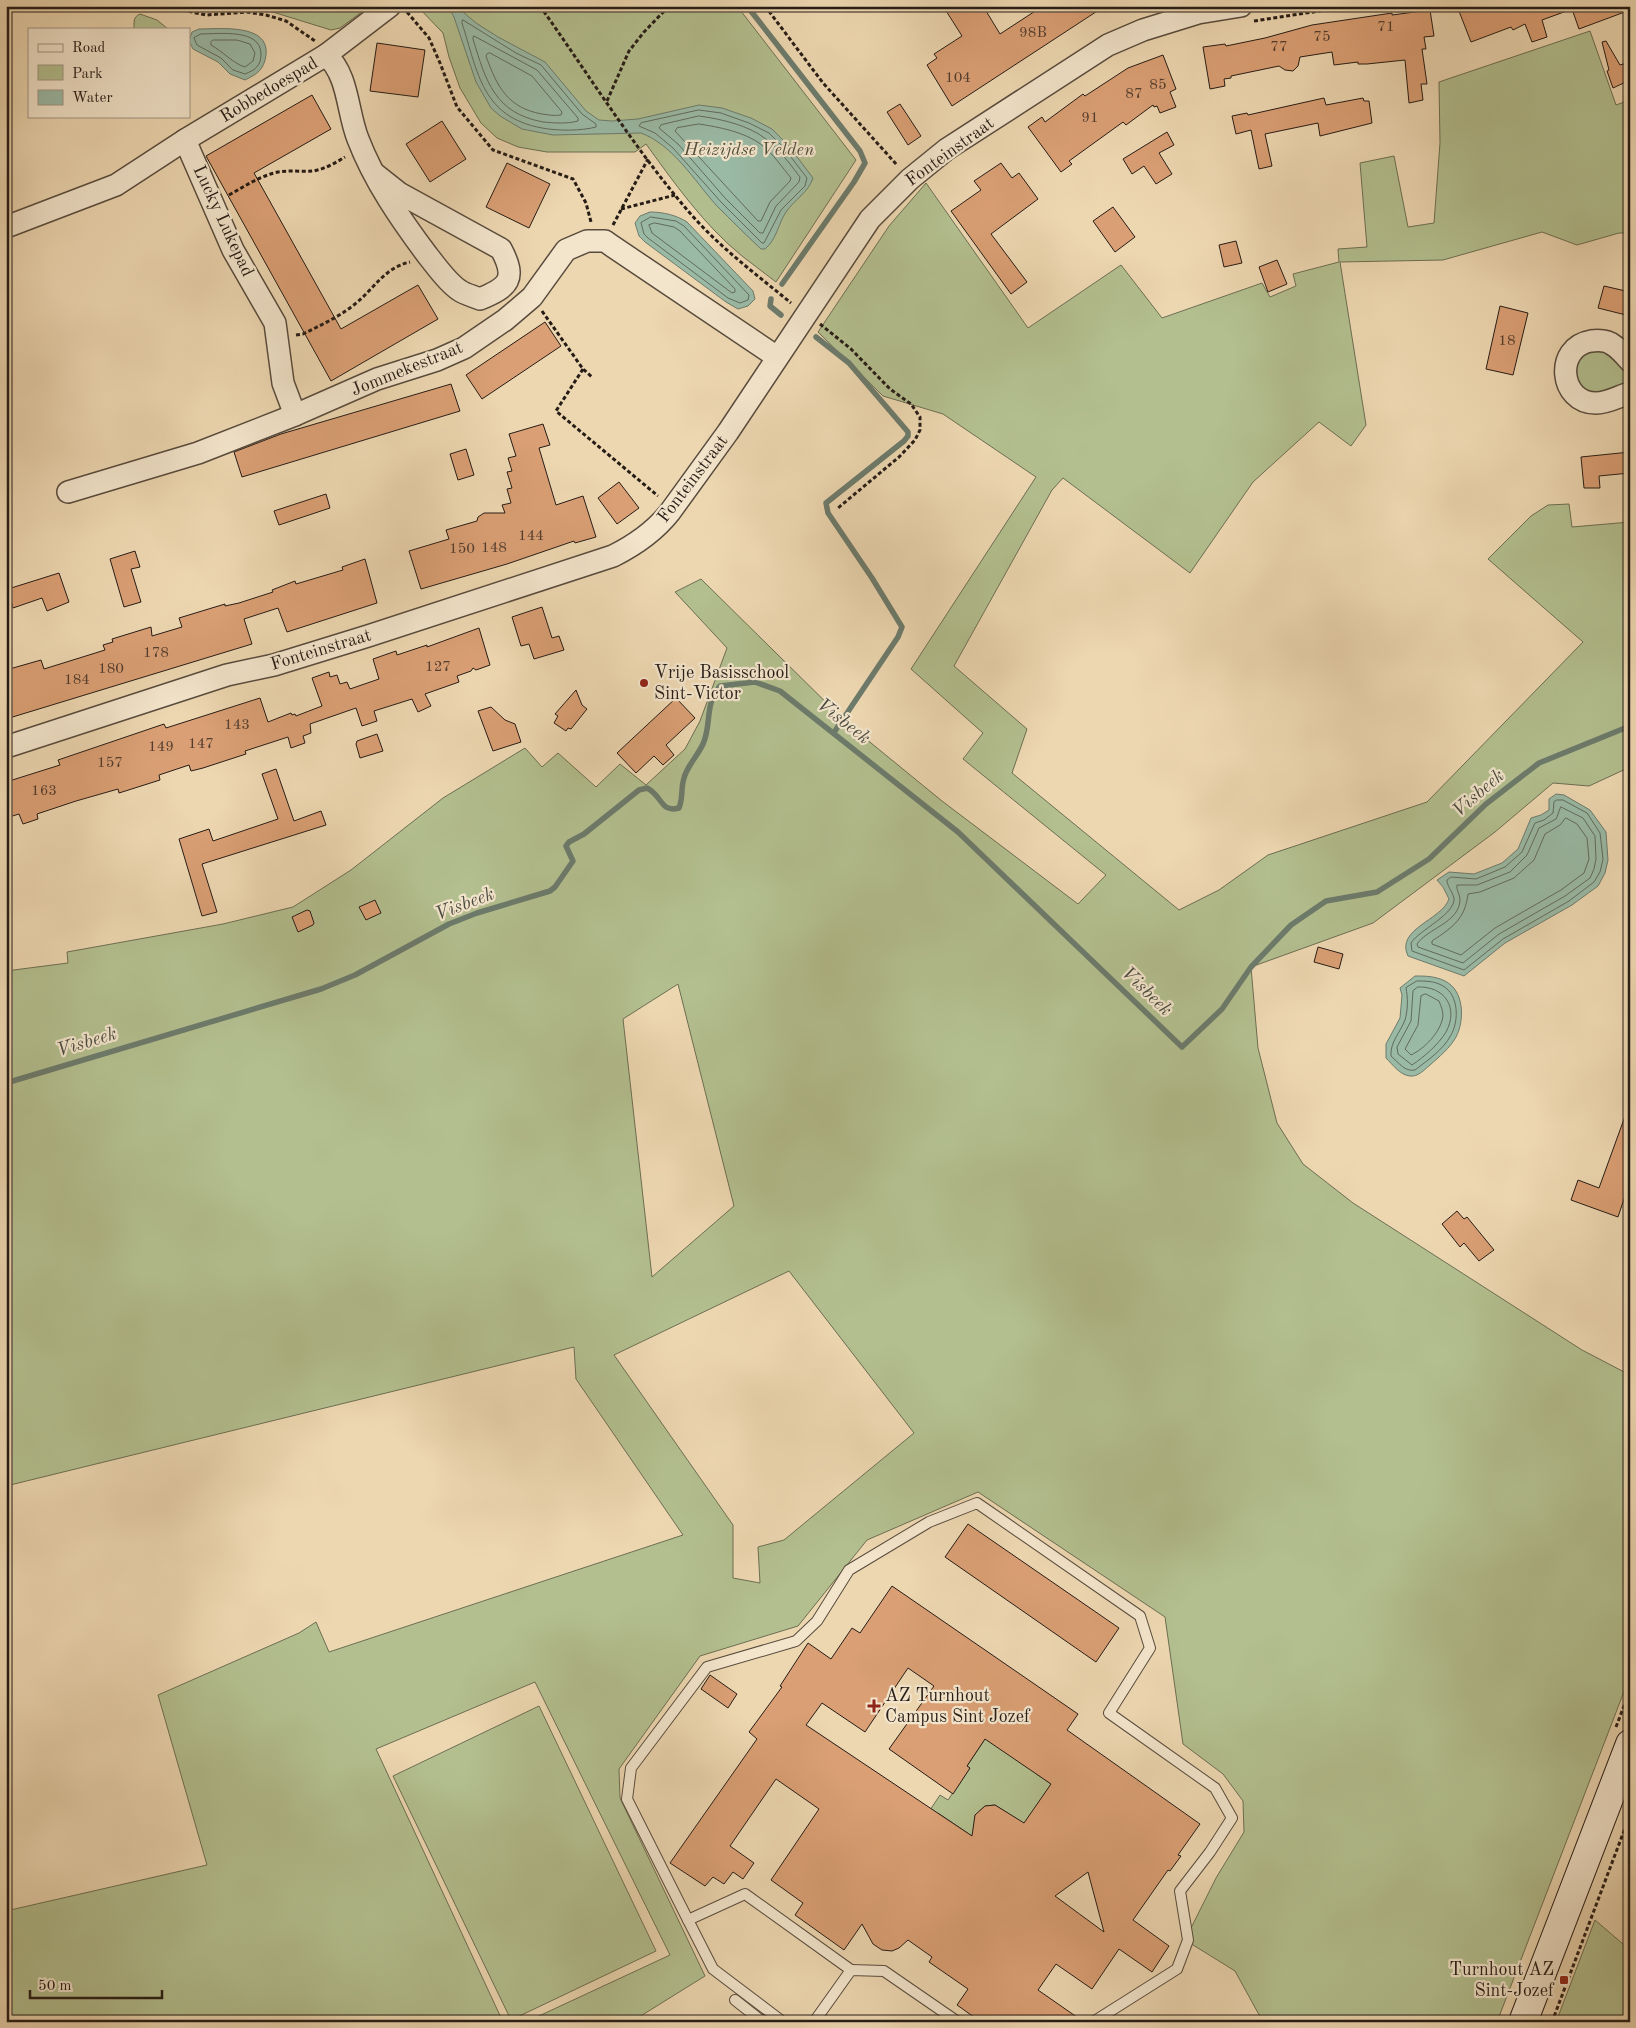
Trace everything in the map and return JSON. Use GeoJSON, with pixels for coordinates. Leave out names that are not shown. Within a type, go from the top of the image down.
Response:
{"type":"FeatureCollection","features":[{"type":"Feature","properties":{"kind":"street","name":"Robbedoespad"},"geometry":{"type":"LineString","coordinates":[[6,228],[116,185],[185,140],[326,55],[390,6]]}},
{"type":"Feature","properties":{"kind":"street","name":"Fonteinstraat"},"geometry":{"type":"LineString","coordinates":[[6,747],[227,675],[274,666],[619,553],[660,524],[670,512],[728,432],[870,219],[910,179],[947,149],[1108,45],[1150,28],[1198,13],[1245,14]]}},
{"type":"Feature","properties":{"kind":"street"},"geometry":{"type":"LineString","coordinates":[[326,55],[336,64],[339,71],[359,143],[375,174],[391,204],[431,259],[459,290],[480,299],[499,291],[508,282],[509,272],[501,249],[399,193],[375,174]]}},
{"type":"Feature","properties":{"kind":"street","name":"Lucky Lukepad"},"geometry":{"type":"LineString","coordinates":[[185,140],[233,250],[275,323],[283,382],[295,415]]}},
{"type":"Feature","properties":{"kind":"street","name":"Jommekestraat"},"geometry":{"type":"LineString","coordinates":[[68,492],[198,453],[295,415],[377,379],[438,360],[464,348],[505,320],[532,297],[566,250],[587,241],[604,244]]}},
{"type":"Feature","properties":{"kind":"street"},"geometry":{"type":"LineString","coordinates":[[604,244],[778,357]]}},
{"type":"Feature","properties":{"kind":"street"},"geometry":{"type":"LineString","coordinates":[[1630,361],[1614,345],[1606,341],[1588,341],[1578,346],[1571,353],[1565,372],[1569,388],[1573,394],[1588,402],[1598,403],[1630,393]]}},
{"type":"Feature","properties":{"kind":"street"},"geometry":{"type":"LineString","coordinates":[[1523,2022],[1630,1744]]}},
{"type":"Feature","properties":{"kind":"lane"},"geometry":{"type":"LineString","coordinates":[[783,2022],[713,1969],[627,1799],[631,1768],[707,1667],[796,1641],[817,1622],[849,1570],[929,1522],[977,1503],[1140,1616],[1150,1648],[1109,1713],[1215,1788],[1232,1818],[1210,1852],[1180,1891],[1188,1940],[1177,1969],[1093,2022]]}},
{"type":"Feature","properties":{"kind":"lane"},"geometry":{"type":"LineString","coordinates":[[688,1920],[746,1894],[852,1970],[884,1971],[958,2022]]}},
{"type":"Feature","properties":{"kind":"lane"},"geometry":{"type":"LineString","coordinates":[[814,2022],[852,1970]]}},
{"type":"Feature","properties":{"kind":"lane"},"geometry":{"type":"LineString","coordinates":[[735,2000],[759,2019],[768,2022]]}},
{"type":"Feature","properties":{"kind":"path"},"geometry":{"type":"LineString","coordinates":[[163,6],[206,15],[247,12],[286,21],[317,43],[326,55]]}},
{"type":"Feature","properties":{"kind":"path"},"geometry":{"type":"LineString","coordinates":[[402,6],[429,38],[457,107],[493,150],[573,179],[586,202],[604,244]]}},
{"type":"Feature","properties":{"kind":"path"},"geometry":{"type":"LineString","coordinates":[[540,6],[640,149],[689,213],[724,249],[787,300]]}},
{"type":"Feature","properties":{"kind":"path"},"geometry":{"type":"LineString","coordinates":[[607,101],[629,51],[668,6]]}},
{"type":"Feature","properties":{"kind":"path"},"geometry":{"type":"LineString","coordinates":[[765,6],[824,83],[910,179]]}},
{"type":"Feature","properties":{"kind":"path"},"geometry":{"type":"LineString","coordinates":[[1245,14],[1352,6]]}},
{"type":"Feature","properties":{"kind":"path"},"geometry":{"type":"LineString","coordinates":[[213,204],[256,180],[278,172],[313,171],[325,168],[348,154],[359,143]]}},
{"type":"Feature","properties":{"kind":"path"},"geometry":{"type":"LineString","coordinates":[[604,244],[610,229],[648,159]]}},
{"type":"Feature","properties":{"kind":"path"},"geometry":{"type":"LineString","coordinates":[[621,209],[675,194]]}},
{"type":"Feature","properties":{"kind":"path"},"geometry":{"type":"LineString","coordinates":[[277,336],[286,337],[303,334],[329,321],[354,306],[397,265],[431,259]]}},
{"type":"Feature","properties":{"kind":"path"},"geometry":{"type":"LineString","coordinates":[[532,297],[583,369],[592,376]]}},
{"type":"Feature","properties":{"kind":"path"},"geometry":{"type":"LineString","coordinates":[[816,322],[852,348],[890,389],[911,404],[920,417],[920,430],[915,440],[838,508]]}},
{"type":"Feature","properties":{"kind":"path"},"geometry":{"type":"LineString","coordinates":[[583,369],[556,411],[664,502]]}},
{"type":"Feature","properties":{"kind":"path"},"geometry":{"type":"LineString","coordinates":[[1552,2022],[1630,1815]]}},
{"type":"Feature","properties":{"kind":"green space"},"geometry":{"type":"Polygon","coordinates":[[[248,6],[370,6],[340,28],[331,30],[248,6]]]}},
{"type":"Feature","properties":{"kind":"green space","name":"Heizijdse Velden"},"geometry":{"type":"Polygon","coordinates":[[[417,6],[737,6],[856,160],[776,282],[742,256],[715,231],[646,144],[635,152],[547,152],[518,147],[497,138],[481,123],[460,88],[443,33],[417,6]]]}},
{"type":"Feature","properties":{"kind":"green space"},"geometry":{"type":"Polygon","coordinates":[[[138,15],[157,20],[167,28],[134,28],[135,18],[138,15]]]}},
{"type":"Feature","properties":{"kind":"green space"},"geometry":{"type":"Polygon","coordinates":[[[1590,31],[1616,105],[1630,100],[1630,233],[1619,233],[1577,245],[1542,232],[1443,260],[1340,262],[1366,425],[1351,446],[1319,422],[1253,482],[1190,573],[1063,478],[1052,490],[954,666],[1027,729],[1012,773],[1179,910],[1219,890],[1268,855],[1427,802],[1583,642],[1488,559],[1531,516],[1548,505],[1569,504],[1572,527],[1630,522],[1630,767],[1589,786],[1553,783],[1495,832],[1373,923],[1251,967],[1258,1048],[1277,1123],[1303,1164],[1353,1203],[1582,1350],[1630,1375],[1630,1676],[1497,2022],[1263,2022],[1235,1971],[1185,1940],[1216,1878],[1244,1832],[1243,1801],[1223,1774],[1183,1744],[1165,1617],[978,1492],[867,1540],[798,1626],[700,1656],[619,1769],[620,1798],[705,1976],[631,2022],[526,2022],[670,1955],[535,1682],[376,1749],[503,2022],[84,2022],[82,2020],[75,2022],[6,2022],[6,1911],[207,1865],[158,1695],[299,1633],[316,1622],[329,1652],[683,1535],[576,1379],[574,1347],[6,1486],[6,971],[68,963],[67,952],[223,924],[293,907],[351,870],[443,798],[525,748],[542,767],[558,753],[596,787],[620,764],[646,785],[685,749],[700,721],[727,648],[675,592],[701,579],[849,725],[942,801],[1078,904],[1106,875],[963,759],[983,733],[911,669],[1036,477],[943,414],[883,396],[818,332],[889,226],[926,183],[1028,328],[1121,265],[1162,318],[1262,283],[1270,297],[1296,286],[1293,274],[1339,262],[1338,249],[1367,247],[1360,163],[1394,156],[1408,227],[1434,223],[1440,143],[1439,82],[1590,31]],[[678,984],[623,1019],[652,1277],[734,1206],[678,984]],[[789,1271],[614,1355],[733,1525],[733,1578],[760,1583],[758,1547],[784,1540],[914,1433],[789,1271]]]}},
{"type":"Feature","properties":{"kind":"green space"},"geometry":{"type":"Polygon","coordinates":[[[1604,348],[1630,372],[1630,385],[1593,396],[1574,382],[1578,355],[1604,348]]]}},
{"type":"Feature","properties":{"kind":"green space"},"geometry":{"type":"Polygon","coordinates":[[[539,1706],[656,1951],[511,2020],[393,1776],[539,1706]]]}},
{"type":"Feature","properties":{"kind":"green space"},"geometry":{"type":"Polygon","coordinates":[[[993,1727],[1035,1773],[1051,1784],[1025,1824],[995,1805],[985,1806],[975,1815],[978,1840],[938,1813],[937,1815],[930,1810],[940,1795],[948,1800],[970,1768],[967,1766],[993,1727]]]}},
{"type":"Feature","properties":{"kind":"green space"},"geometry":{"type":"Polygon","coordinates":[[[1595,1920],[1630,1950],[1630,2022],[1556,2022],[1595,1920]]]}},
{"type":"Feature","properties":{"kind":"water"},"geometry":{"type":"Polygon","coordinates":[[[448,6],[456,6],[476,23],[498,37],[545,62],[586,111],[599,120],[638,119],[699,105],[722,108],[751,118],[772,129],[788,145],[813,178],[811,183],[786,212],[769,245],[765,249],[761,249],[716,205],[673,154],[653,139],[641,133],[553,135],[522,129],[500,116],[491,108],[476,82],[454,17],[448,6]]]}},
{"type":"Feature","properties":{"kind":"water"},"geometry":{"type":"Polygon","coordinates":[[[199,29],[230,29],[242,30],[260,37],[265,45],[266,55],[262,68],[245,80],[230,74],[218,62],[193,49],[190,43],[192,32],[199,29]]]}},
{"type":"Feature","properties":{"kind":"water"},"geometry":{"type":"Polygon","coordinates":[[[650,212],[669,214],[687,222],[753,291],[755,299],[748,306],[738,309],[645,242],[639,236],[635,223],[640,216],[650,212]]]}},
{"type":"Feature","properties":{"kind":"water"},"geometry":{"type":"Polygon","coordinates":[[[1556,794],[1564,795],[1590,810],[1606,832],[1608,860],[1605,873],[1598,886],[1572,905],[1505,943],[1464,976],[1408,956],[1406,947],[1408,939],[1413,932],[1438,913],[1449,899],[1437,880],[1449,872],[1474,874],[1502,863],[1518,849],[1531,818],[1549,810],[1549,799],[1556,794]]]}},
{"type":"Feature","properties":{"kind":"water"},"geometry":{"type":"Polygon","coordinates":[[[1415,976],[1438,978],[1451,985],[1459,998],[1461,1022],[1456,1037],[1441,1056],[1423,1071],[1410,1076],[1400,1072],[1386,1058],[1386,1044],[1400,1018],[1402,995],[1400,988],[1415,976]]]}},
{"type":"Feature","properties":{"kind":"building"},"geometry":{"type":"Polygon","coordinates":[[[943,6],[983,6],[1000,34],[1043,6],[1105,6],[952,106],[927,65],[937,58],[934,54],[962,36],[943,6]]]}},
{"type":"Feature","properties":{"kind":"building"},"geometry":{"type":"Polygon","coordinates":[[[1457,6],[1630,6],[1630,10],[1579,29],[1572,9],[1542,20],[1547,37],[1532,42],[1525,24],[1513,30],[1511,27],[1471,42],[1457,6]]]}},
{"type":"Feature","properties":{"kind":"building"},"geometry":{"type":"Polygon","coordinates":[[[1430,10],[1434,36],[1424,37],[1426,49],[1422,49],[1427,84],[1421,84],[1423,100],[1409,103],[1405,60],[1334,65],[1332,52],[1300,57],[1298,66],[1293,71],[1285,70],[1279,66],[1231,76],[1231,78],[1224,79],[1225,86],[1210,89],[1203,47],[1225,44],[1226,46],[1312,25],[1392,13],[1392,15],[1430,10]]]}},
{"type":"Feature","properties":{"kind":"building"},"geometry":{"type":"Polygon","coordinates":[[[1606,41],[1620,65],[1630,62],[1630,80],[1613,88],[1607,71],[1609,70],[1602,42],[1606,41]]]}},
{"type":"Feature","properties":{"kind":"building"},"geometry":{"type":"Polygon","coordinates":[[[377,43],[425,50],[418,97],[370,91],[377,43]]]}},
{"type":"Feature","properties":{"kind":"building"},"geometry":{"type":"Polygon","coordinates":[[[1163,55],[1176,89],[1170,92],[1176,107],[1160,113],[1157,106],[1154,107],[1153,105],[1126,125],[1123,122],[1069,161],[1072,164],[1061,172],[1028,127],[1042,117],[1045,122],[1083,94],[1085,96],[1128,68],[1163,55]]]}},
{"type":"Feature","properties":{"kind":"building"},"geometry":{"type":"Polygon","coordinates":[[[312,95],[331,129],[254,173],[341,329],[418,285],[438,319],[331,381],[206,156],[312,95]]]}},
{"type":"Feature","properties":{"kind":"building"},"geometry":{"type":"Polygon","coordinates":[[[1324,98],[1326,105],[1363,98],[1364,101],[1369,101],[1372,123],[1320,136],[1318,123],[1265,134],[1272,166],[1259,169],[1251,130],[1236,134],[1232,116],[1247,113],[1248,115],[1324,98]]]}},
{"type":"Feature","properties":{"kind":"building"},"geometry":{"type":"Polygon","coordinates":[[[900,104],[921,136],[908,145],[887,112],[900,104]]]}},
{"type":"Feature","properties":{"kind":"building"},"geometry":{"type":"Polygon","coordinates":[[[442,121],[466,159],[430,182],[406,144],[442,121]]]}},
{"type":"Feature","properties":{"kind":"building"},"geometry":{"type":"Polygon","coordinates":[[[1167,132],[1174,145],[1159,153],[1172,174],[1156,184],[1144,166],[1132,174],[1123,159],[1167,132]]]}},
{"type":"Feature","properties":{"kind":"building"},"geometry":{"type":"Polygon","coordinates":[[[507,163],[550,184],[529,228],[486,207],[507,163]]]}},
{"type":"Feature","properties":{"kind":"building"},"geometry":{"type":"Polygon","coordinates":[[[1001,163],[1012,178],[1019,173],[1038,199],[991,234],[1027,282],[1011,294],[951,211],[981,190],[974,181],[1001,163]]]}},
{"type":"Feature","properties":{"kind":"building"},"geometry":{"type":"Polygon","coordinates":[[[1113,207],[1135,237],[1115,252],[1093,221],[1113,207]]]}},
{"type":"Feature","properties":{"kind":"building"},"geometry":{"type":"Polygon","coordinates":[[[1236,241],[1242,263],[1224,267],[1219,245],[1236,241]]]}},
{"type":"Feature","properties":{"kind":"building"},"geometry":{"type":"Polygon","coordinates":[[[1277,260],[1287,284],[1268,292],[1259,267],[1277,260]]]}},
{"type":"Feature","properties":{"kind":"building"},"geometry":{"type":"Polygon","coordinates":[[[1604,286],[1630,292],[1630,316],[1598,308],[1604,286]]]}},
{"type":"Feature","properties":{"kind":"building"},"geometry":{"type":"Polygon","coordinates":[[[1500,306],[1528,313],[1513,375],[1486,369],[1500,306]]]}},
{"type":"Feature","properties":{"kind":"building"},"geometry":{"type":"Polygon","coordinates":[[[545,322],[561,346],[482,399],[466,375],[545,322]]]}},
{"type":"Feature","properties":{"kind":"building"},"geometry":{"type":"Polygon","coordinates":[[[451,384],[460,411],[242,477],[234,452],[281,434],[451,384]]]}},
{"type":"Feature","properties":{"kind":"building"},"geometry":{"type":"Polygon","coordinates":[[[543,424],[550,445],[539,448],[556,505],[583,496],[596,537],[575,543],[574,541],[507,564],[421,589],[409,551],[449,539],[446,530],[477,521],[478,517],[484,513],[505,513],[502,505],[511,503],[507,489],[512,488],[507,472],[512,471],[508,458],[516,456],[509,434],[543,424]]]}},
{"type":"Feature","properties":{"kind":"building"},"geometry":{"type":"Polygon","coordinates":[[[466,449],[474,475],[458,480],[450,454],[466,449]]]}},
{"type":"Feature","properties":{"kind":"building"},"geometry":{"type":"Polygon","coordinates":[[[1630,452],[1630,473],[1599,476],[1600,488],[1584,488],[1581,457],[1630,452]]]}},
{"type":"Feature","properties":{"kind":"building"},"geometry":{"type":"Polygon","coordinates":[[[619,482],[639,508],[617,524],[598,498],[619,482]]]}},
{"type":"Feature","properties":{"kind":"building"},"geometry":{"type":"Polygon","coordinates":[[[326,494],[330,508],[279,525],[274,511],[326,494]]]}},
{"type":"Feature","properties":{"kind":"building"},"geometry":{"type":"Polygon","coordinates":[[[135,551],[140,567],[131,569],[141,602],[124,607],[110,559],[135,551]]]}},
{"type":"Feature","properties":{"kind":"building"},"geometry":{"type":"Polygon","coordinates":[[[365,559],[377,603],[287,632],[278,608],[244,619],[252,644],[6,719],[6,670],[41,660],[44,669],[105,650],[103,645],[113,642],[112,639],[151,627],[152,636],[182,627],[179,618],[225,604],[225,606],[239,603],[273,592],[272,590],[295,581],[296,584],[343,570],[342,567],[365,559]]]}},
{"type":"Feature","properties":{"kind":"building"},"geometry":{"type":"Polygon","coordinates":[[[59,573],[69,602],[47,611],[42,598],[13,608],[8,589],[59,573]]]}},
{"type":"Feature","properties":{"kind":"building"},"geometry":{"type":"Polygon","coordinates":[[[542,607],[552,638],[559,636],[564,650],[534,659],[529,644],[521,646],[512,617],[542,607]]]}},
{"type":"Feature","properties":{"kind":"building"},"geometry":{"type":"Polygon","coordinates":[[[479,628],[490,665],[476,670],[473,668],[471,671],[457,676],[459,682],[425,694],[431,706],[418,712],[412,699],[374,711],[377,721],[362,726],[356,708],[310,724],[311,733],[303,736],[305,743],[291,748],[288,737],[245,751],[246,754],[203,768],[191,771],[189,765],[159,775],[160,780],[119,793],[118,789],[76,801],[37,814],[38,819],[23,824],[19,814],[6,818],[6,782],[60,765],[58,760],[164,724],[166,728],[260,698],[268,722],[291,713],[296,716],[322,706],[312,678],[329,672],[330,677],[337,675],[340,684],[347,682],[350,689],[379,679],[373,659],[396,651],[397,655],[427,645],[427,647],[479,628]]]}},
{"type":"Feature","properties":{"kind":"building"},"geometry":{"type":"Polygon","coordinates":[[[576,690],[582,705],[587,709],[571,729],[568,728],[566,731],[554,723],[558,716],[555,714],[576,690]]]}},
{"type":"Feature","properties":{"kind":"building"},"geometry":{"type":"Polygon","coordinates":[[[676,698],[695,718],[666,745],[674,755],[663,765],[654,756],[636,773],[617,753],[676,698]]]}},
{"type":"Feature","properties":{"kind":"building"},"geometry":{"type":"Polygon","coordinates":[[[491,707],[505,720],[515,724],[521,742],[493,751],[478,711],[491,707]]]}},
{"type":"Feature","properties":{"kind":"building"},"geometry":{"type":"Polygon","coordinates":[[[377,734],[383,751],[360,758],[356,744],[357,741],[377,734]]]}},
{"type":"Feature","properties":{"kind":"building"},"geometry":{"type":"Polygon","coordinates":[[[276,769],[294,821],[321,811],[326,825],[202,864],[217,912],[202,916],[179,839],[209,829],[213,841],[278,819],[262,774],[276,769]]]}},
{"type":"Feature","properties":{"kind":"building"},"geometry":{"type":"Polygon","coordinates":[[[375,900],[381,913],[366,920],[359,907],[375,900]]]}},
{"type":"Feature","properties":{"kind":"building"},"geometry":{"type":"Polygon","coordinates":[[[307,910],[310,911],[314,923],[298,932],[292,917],[307,910]]]}},
{"type":"Feature","properties":{"kind":"building"},"geometry":{"type":"Polygon","coordinates":[[[1318,947],[1343,954],[1339,969],[1314,962],[1318,947]]]}},
{"type":"Feature","properties":{"kind":"building"},"geometry":{"type":"Polygon","coordinates":[[[1628,1108],[1630,1109],[1630,1181],[1618,1217],[1571,1200],[1578,1180],[1599,1188],[1628,1108]]]}},
{"type":"Feature","properties":{"kind":"building"},"geometry":{"type":"Polygon","coordinates":[[[1457,1211],[1464,1219],[1467,1217],[1494,1250],[1479,1261],[1464,1243],[1460,1247],[1442,1224],[1457,1211]]]}},
{"type":"Feature","properties":{"kind":"building"},"geometry":{"type":"Polygon","coordinates":[[[968,1524],[1119,1628],[1096,1662],[945,1557],[968,1524]]]}},
{"type":"Feature","properties":{"kind":"building"},"geometry":{"type":"Polygon","coordinates":[[[892,1586],[1078,1714],[1067,1730],[1200,1824],[1178,1855],[1181,1856],[1170,1871],[1168,1870],[1133,1920],[1169,1946],[1152,1972],[1119,1949],[1092,1989],[1056,1964],[1038,1990],[1084,2022],[981,2022],[957,2005],[968,1989],[929,1962],[932,1957],[908,1940],[892,1951],[882,1950],[873,1944],[862,1924],[844,1950],[795,1915],[803,1903],[771,1880],[819,1809],[776,1779],[730,1846],[754,1863],[743,1879],[733,1872],[724,1884],[713,1877],[705,1886],[670,1863],[757,1739],[749,1732],[782,1687],[780,1686],[808,1643],[831,1659],[852,1628],[860,1633],[892,1586]],[[908,1668],[865,1732],[822,1703],[806,1725],[972,1836],[975,1815],[985,1806],[995,1805],[1024,1823],[1051,1784],[985,1739],[967,1766],[970,1768],[953,1794],[889,1749],[934,1686],[908,1668]],[[1088,1872],[1055,1896],[1104,1932],[1088,1872]]]}},
{"type":"Feature","properties":{"kind":"building"},"geometry":{"type":"Polygon","coordinates":[[[710,1675],[737,1694],[728,1708],[701,1689],[710,1675]]]}},
{"type":"Feature","properties":{"kind":"waterway"},"geometry":{"type":"LineString","coordinates":[[747,6],[860,151],[865,163],[854,182],[782,284]]}},
{"type":"Feature","properties":{"kind":"waterway"},"geometry":{"type":"LineString","coordinates":[[771,299],[770,306],[781,315]]}},
{"type":"Feature","properties":{"kind":"waterway"},"geometry":{"type":"LineString","coordinates":[[816,337],[849,363],[908,432],[908,436],[904,441],[826,503],[828,513],[872,578],[902,627],[898,637],[835,731]]}},
{"type":"Feature","properties":{"kind":"waterway","name":"Visbeek"},"geometry":{"type":"LineString","coordinates":[[6,1083],[321,989],[355,975],[449,924],[477,913],[550,891],[555,887],[573,861],[566,846],[569,842],[584,834],[639,790],[647,788],[668,808],[679,808],[684,777],[706,737],[710,707],[715,693],[720,686],[755,682],[780,691],[958,832],[1182,1047],[1222,1009],[1251,967],[1291,925],[1326,901],[1377,892],[1429,859],[1486,804],[1539,763],[1630,726]]}},
{"type":"Feature","properties":{"kind":"place","name":"Vrije Basisschool Sint-Victor"},"geometry":{"type":"Point","coordinates":[644,683]}},
{"type":"Feature","properties":{"kind":"place","name":"AZ Turnhout Campus Sint Jozef"},"geometry":{"type":"Point","coordinates":[874,1706]}},
{"type":"Feature","properties":{"kind":"place","name":"Turnhout AZ Sint-Jozef"},"geometry":{"type":"Point","coordinates":[1564,1980]}}]}
